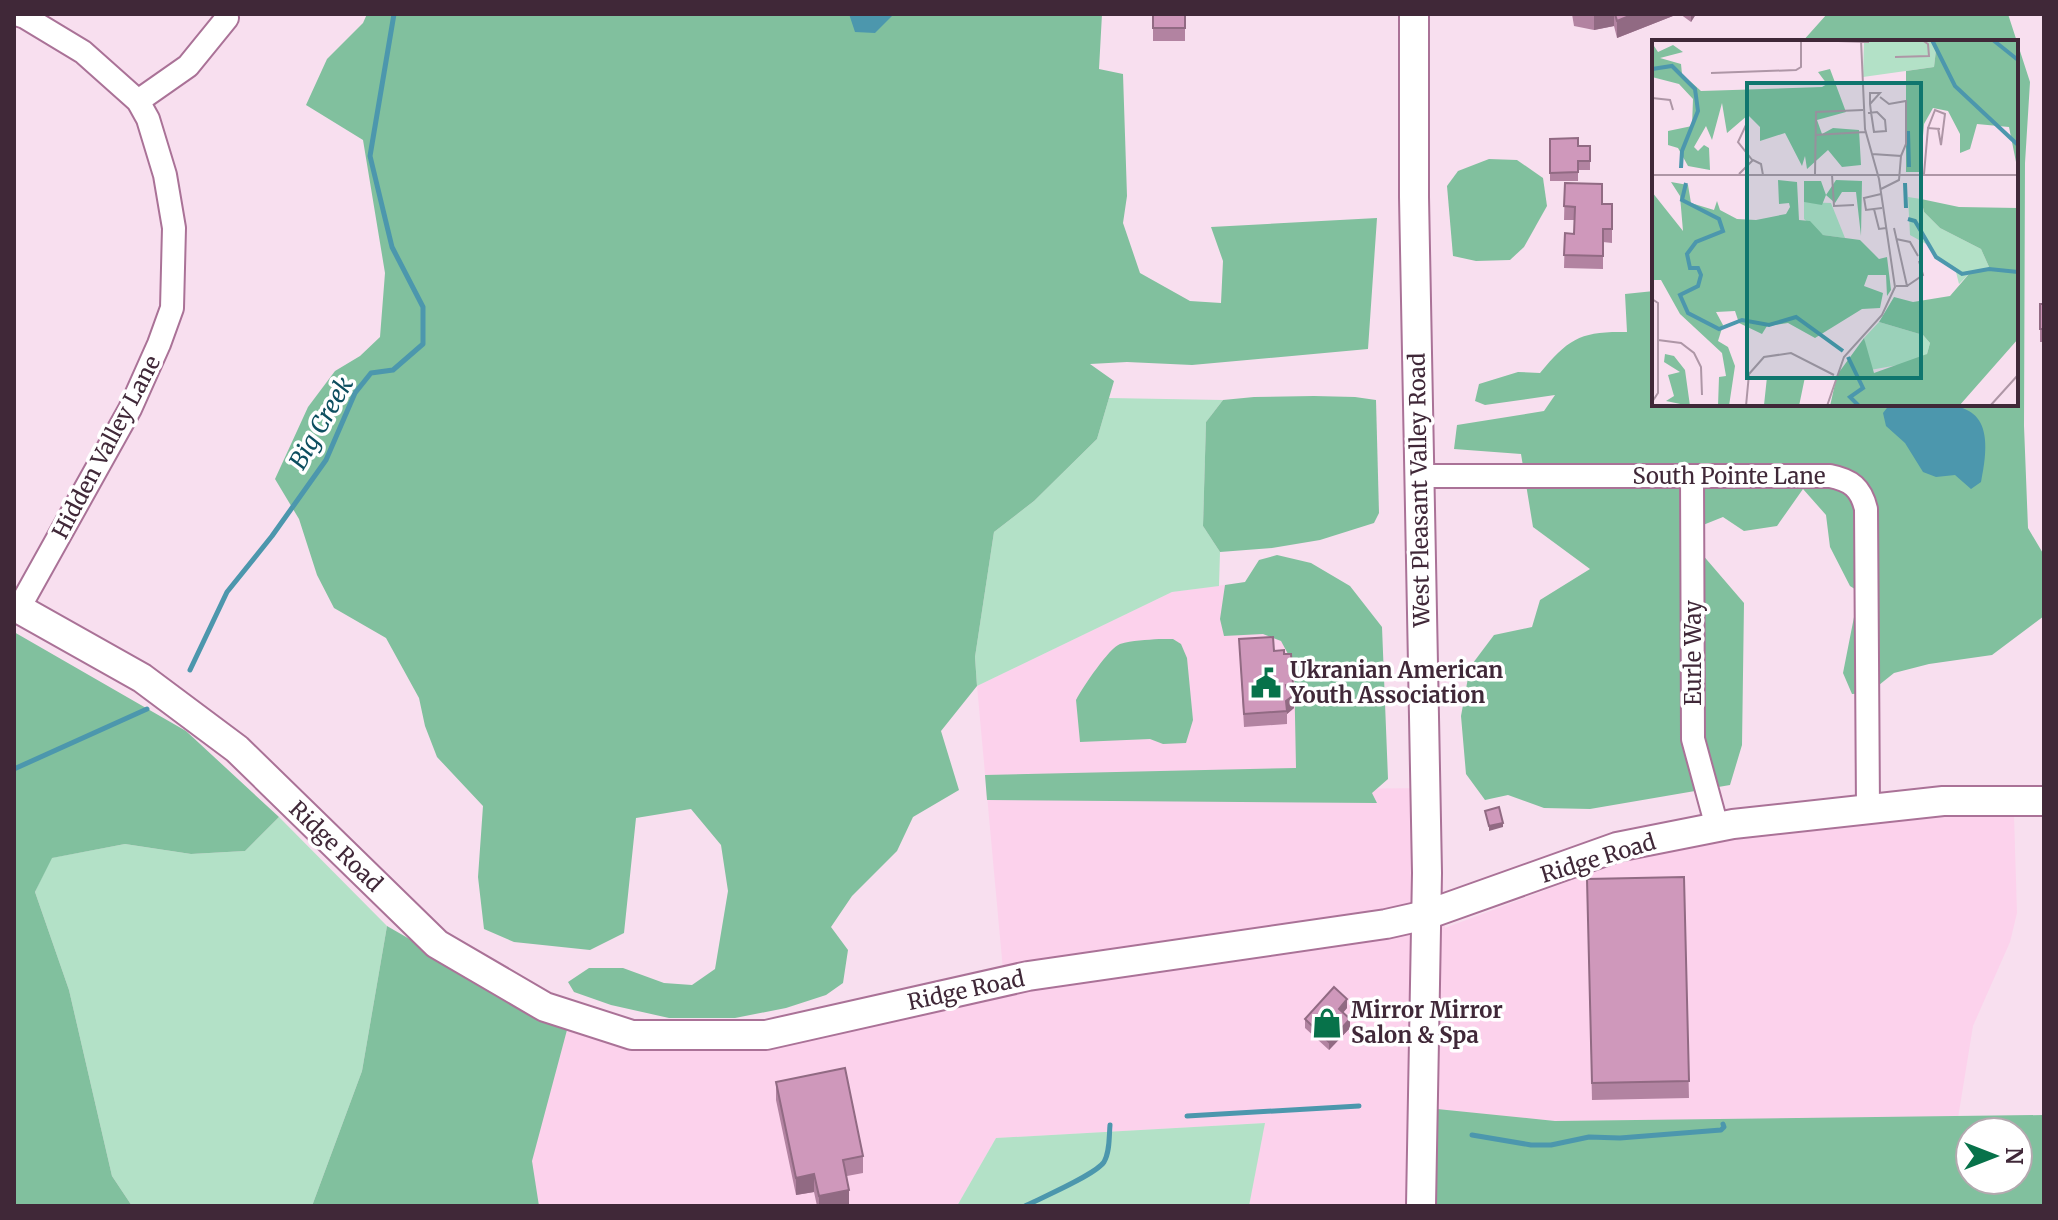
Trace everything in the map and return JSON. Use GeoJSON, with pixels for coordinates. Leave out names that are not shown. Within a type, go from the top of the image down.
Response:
{"type":"FeatureCollection","features":[{"type":"Feature","properties":{"kind":"main road","name":"West Pleasant Valley Road"},"geometry":{"type":"LineString","coordinates":[[1414,14],[1414,197],[1426,915],[1421,1206]]}},
{"type":"Feature","properties":{"kind":"main road","name":"Ridge Road"},"geometry":{"type":"LineString","coordinates":[[17,607],[142,678],[201,720],[237,749],[437,944],[545,1007],[632,1035],[766,1035],[1028,976],[1386,924],[1426,915],[1617,847],[1717,827],[1943,801],[2044,801]]}},
{"type":"Feature","properties":{"kind":"street","name":"Hidden Valley Lane"},"geometry":{"type":"LineString","coordinates":[[16,14],[83,52],[138,101],[148,119],[165,175],[174,228],[172,308],[159,344],[130,409],[17,607]]}},
{"type":"Feature","properties":{"kind":"street"},"geometry":{"type":"LineString","coordinates":[[138,101],[188,66],[227,18]]}},
{"type":"Feature","properties":{"kind":"street","name":"South Pointe Lane"},"geometry":{"type":"LineString","coordinates":[[1419,476],[1830,476],[1843,478],[1855,486],[1863,496],[1866,509],[1868,809]]}},
{"type":"Feature","properties":{"kind":"street","name":"Eurle Way"},"geometry":{"type":"LineString","coordinates":[[1692,476],[1693,731],[1696,753],[1717,827]]}},
{"type":"Feature","properties":{"kind":"shaded area"},"geometry":{"type":"Polygon","coordinates":[[[1297,575],[1308,789],[1439,788],[1445,928],[1625,860],[1730,838],[1896,817],[2014,816],[2017,913],[2010,942],[1973,1026],[1958,1116],[1555,1121],[1437,1110],[1436,1206],[1249,1206],[1264,1123],[996,1138],[957,1206],[539,1206],[531,1161],[567,1030],[672,1051],[767,1050],[1005,992],[977,686],[1172,592],[1297,575]]]}},
{"type":"Feature","properties":{"kind":"green space"},"geometry":{"type":"Polygon","coordinates":[[[367,14],[1102,14],[1099,69],[1123,74],[1127,196],[1123,223],[1140,273],[1190,301],[1221,303],[1223,261],[1211,227],[1377,218],[1368,349],[1192,365],[1090,364],[1114,381],[1097,439],[1034,501],[994,532],[975,657],[977,686],[941,731],[959,790],[913,817],[897,851],[852,896],[831,927],[848,950],[843,983],[826,995],[786,1008],[735,1018],[669,1018],[611,1005],[574,992],[568,982],[589,968],[623,968],[664,983],[692,985],[715,969],[728,891],[721,845],[691,809],[636,818],[624,933],[590,950],[514,942],[484,929],[478,877],[483,806],[437,757],[425,726],[419,698],[386,638],[334,608],[317,575],[299,519],[275,479],[308,407],[335,371],[360,356],[380,337],[385,273],[363,140],[306,105],[327,59],[363,23],[367,14]]]}},
{"type":"Feature","properties":{"kind":"green space"},"geometry":{"type":"Polygon","coordinates":[[[1827,14],[2008,14],[2016,40],[1804,40],[1827,14]]]}},
{"type":"Feature","properties":{"kind":"green space"},"geometry":{"type":"Polygon","coordinates":[[[2018,45],[2030,82],[2025,163],[2024,426],[2028,528],[2044,555],[2044,616],[1992,655],[1929,664],[1894,673],[1869,693],[1852,694],[1843,673],[1854,617],[1869,598],[1850,586],[1830,547],[1826,515],[1803,489],[1777,526],[1744,531],[1723,517],[1703,525],[1701,553],[1744,603],[1742,745],[1730,785],[1590,809],[1544,808],[1508,795],[1485,800],[1466,774],[1461,716],[1470,667],[1494,635],[1532,627],[1540,600],[1590,569],[1533,527],[1521,454],[1454,449],[1457,425],[1544,411],[1555,395],[1485,405],[1475,401],[1479,384],[1518,372],[1540,373],[1568,344],[1587,335],[1627,332],[1625,294],[1652,291],[1652,406],[2018,406],[2018,45]]]}},
{"type":"Feature","properties":{"kind":"green space"},"geometry":{"type":"Polygon","coordinates":[[[1489,159],[1517,160],[1543,178],[1547,206],[1524,247],[1510,260],[1476,261],[1453,256],[1447,186],[1458,171],[1489,159]]]}},
{"type":"Feature","properties":{"kind":"green space"},"geometry":{"type":"Polygon","coordinates":[[[1314,396],[1376,400],[1379,513],[1374,523],[1320,540],[1220,552],[1203,526],[1206,422],[1223,400],[1314,396]]]}},
{"type":"Feature","properties":{"kind":"green space"},"geometry":{"type":"Polygon","coordinates":[[[1109,398],[1223,400],[1206,422],[1203,526],[1220,552],[1219,586],[1172,592],[977,686],[975,657],[994,532],[1034,501],[1097,439],[1109,398]]]}},
{"type":"Feature","properties":{"kind":"green space"},"geometry":{"type":"Polygon","coordinates":[[[1277,555],[1311,563],[1350,586],[1382,627],[1388,779],[1372,793],[1377,803],[987,800],[985,775],[1296,768],[1294,665],[1281,641],[1263,634],[1224,636],[1220,619],[1225,585],[1245,582],[1259,560],[1277,555]]]}},
{"type":"Feature","properties":{"kind":"green space"},"geometry":{"type":"Polygon","coordinates":[[[14,632],[186,731],[279,817],[245,851],[191,854],[125,844],[52,858],[35,892],[69,990],[112,1176],[132,1206],[14,1206],[14,632]]]}},
{"type":"Feature","properties":{"kind":"green space"},"geometry":{"type":"Polygon","coordinates":[[[1173,639],[1181,644],[1187,658],[1193,720],[1186,743],[1163,744],[1150,739],[1080,742],[1076,700],[1096,669],[1120,644],[1173,639]]]}},
{"type":"Feature","properties":{"kind":"green space"},"geometry":{"type":"Polygon","coordinates":[[[279,817],[387,926],[362,1071],[312,1206],[132,1206],[112,1176],[69,990],[35,892],[51,858],[125,844],[191,854],[245,851],[279,817]]]}},
{"type":"Feature","properties":{"kind":"green space"},"geometry":{"type":"Polygon","coordinates":[[[387,926],[567,1030],[532,1161],[539,1206],[312,1206],[362,1071],[387,926]]]}},
{"type":"Feature","properties":{"kind":"green space"},"geometry":{"type":"Polygon","coordinates":[[[1437,1109],[1555,1121],[1954,1116],[1954,1196],[2034,1196],[2034,1116],[1962,1116],[2044,1115],[2044,1206],[1436,1206],[1437,1109]]]}},
{"type":"Feature","properties":{"kind":"green space"},"geometry":{"type":"Polygon","coordinates":[[[1265,1123],[1249,1206],[957,1206],[996,1138],[1265,1123]]]}},
{"type":"Feature","properties":{"kind":"water"},"geometry":{"type":"Polygon","coordinates":[[[849,14],[894,14],[875,33],[855,32],[849,14]]]}},
{"type":"Feature","properties":{"kind":"water"},"geometry":{"type":"Polygon","coordinates":[[[1888,406],[1956,406],[1967,410],[1978,419],[1984,433],[1981,482],[1971,489],[1955,475],[1936,477],[1923,472],[1905,443],[1886,426],[1883,413],[1888,406]]]}},
{"type":"Feature","properties":{"kind":"building"},"geometry":{"type":"Polygon","coordinates":[[[1153,14],[1185,14],[1185,28],[1153,28],[1153,14]]]}},
{"type":"Feature","properties":{"kind":"building"},"geometry":{"type":"Polygon","coordinates":[[[1615,14],[1634,14],[1617,21],[1615,14]]]}},
{"type":"Feature","properties":{"kind":"building"},"geometry":{"type":"Polygon","coordinates":[[[1578,138],[1578,146],[1590,146],[1590,161],[1578,161],[1578,172],[1550,173],[1550,139],[1578,138]]]}},
{"type":"Feature","properties":{"kind":"building"},"geometry":{"type":"Polygon","coordinates":[[[1565,183],[1602,184],[1602,204],[1612,204],[1612,229],[1603,229],[1603,256],[1564,255],[1565,233],[1574,234],[1575,207],[1564,206],[1565,183]]]}},
{"type":"Feature","properties":{"kind":"building"},"geometry":{"type":"Polygon","coordinates":[[[2040,304],[2044,304],[2044,329],[2040,329],[2040,304]]]}},
{"type":"Feature","properties":{"kind":"building","name":"Ukranian American Youth Association"},"geometry":{"type":"Polygon","coordinates":[[[1273,637],[1274,651],[1284,650],[1284,654],[1291,654],[1293,684],[1286,685],[1294,695],[1286,701],[1287,711],[1244,714],[1239,639],[1273,637]]]}},
{"type":"Feature","properties":{"kind":"building"},"geometry":{"type":"Polygon","coordinates":[[[1499,807],[1503,823],[1489,826],[1485,811],[1499,807]]]}},
{"type":"Feature","properties":{"kind":"building"},"geometry":{"type":"Polygon","coordinates":[[[1684,877],[1689,1081],[1592,1083],[1587,879],[1684,877]]]}},
{"type":"Feature","properties":{"kind":"building","name":"Mirror Mirror Salon & Spa"},"geometry":{"type":"Polygon","coordinates":[[[1334,987],[1347,999],[1339,1009],[1350,1019],[1329,1042],[1305,1019],[1334,987]]]}},
{"type":"Feature","properties":{"kind":"building"},"geometry":{"type":"Polygon","coordinates":[[[845,1068],[863,1156],[843,1160],[849,1190],[819,1196],[814,1174],[796,1178],[776,1082],[845,1068]]]}},
{"type":"Feature","properties":{"kind":"waterway","name":"Big Creek"},"geometry":{"type":"LineString","coordinates":[[190,670],[227,592],[326,460],[355,393],[371,373],[393,370],[423,344],[423,307],[392,247],[370,156],[394,14]]}},
{"type":"Feature","properties":{"kind":"waterway","name":"Big Creek"},"geometry":{"type":"LineString","coordinates":[[14,769],[147,709]]}},
{"type":"Feature","properties":{"kind":"waterway"},"geometry":{"type":"LineString","coordinates":[[1187,1116],[1359,1106]]}},
{"type":"Feature","properties":{"kind":"waterway"},"geometry":{"type":"LineString","coordinates":[[1472,1135],[1531,1145],[1551,1145],[1589,1137],[1620,1138],[1721,1130],[1723,1124]]}},
{"type":"Feature","properties":{"kind":"waterway"},"geometry":{"type":"LineString","coordinates":[[1025,1206],[1099,1167],[1107,1154],[1110,1125]]}},
{"type":"Feature","properties":{"kind":"place","name":"Ukranian American Youth Association"},"geometry":{"type":"Point","coordinates":[1266,683]}},
{"type":"Feature","properties":{"kind":"place","name":"Mirror Mirror Salon & Spa"},"geometry":{"type":"Point","coordinates":[1327,1023]}}]}
